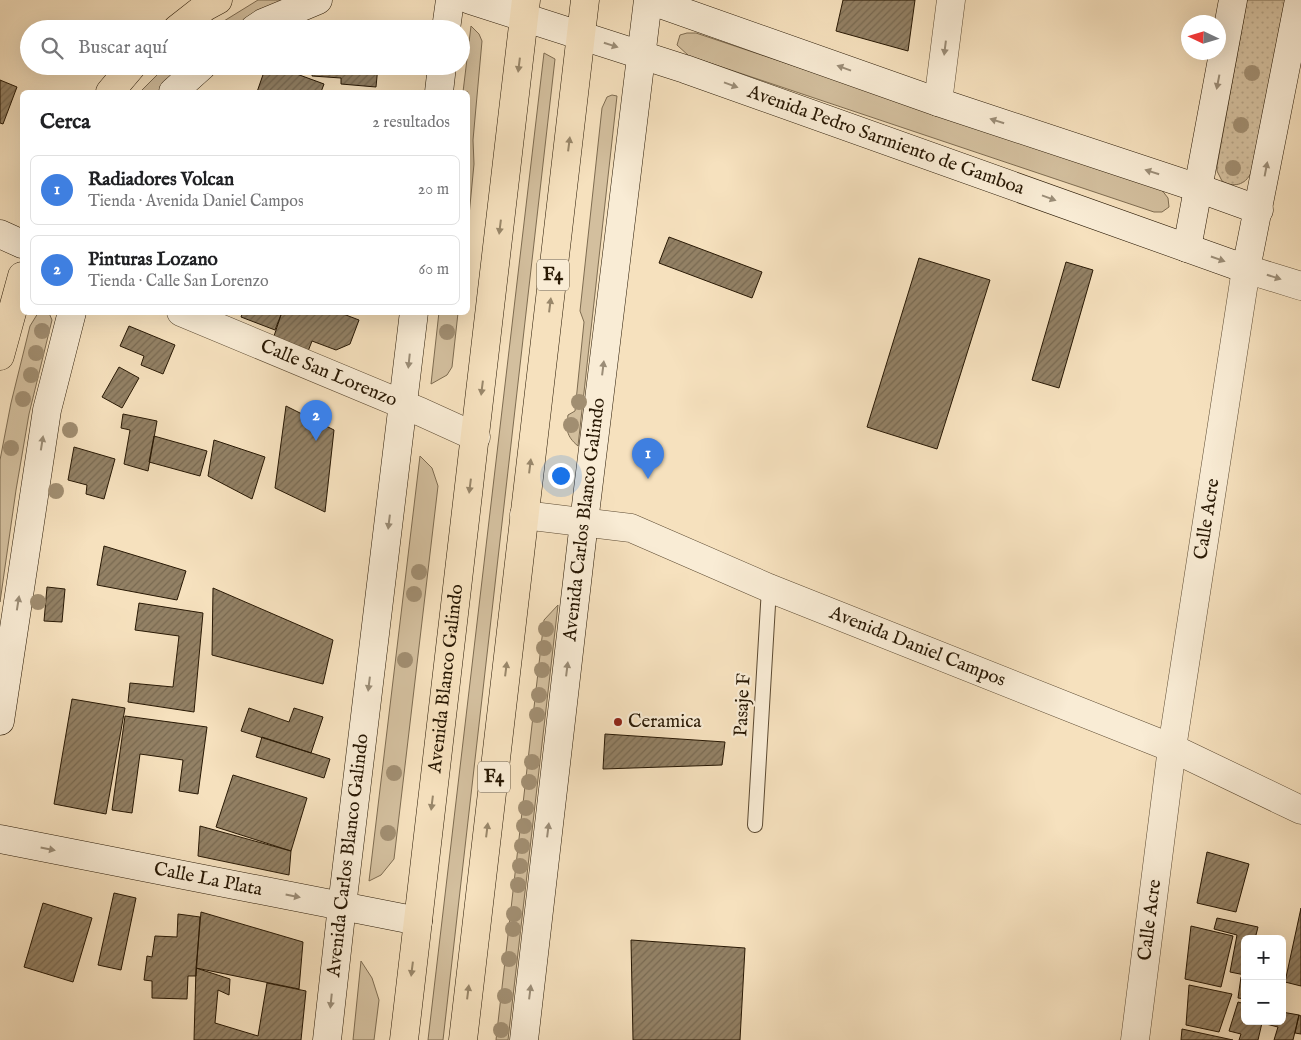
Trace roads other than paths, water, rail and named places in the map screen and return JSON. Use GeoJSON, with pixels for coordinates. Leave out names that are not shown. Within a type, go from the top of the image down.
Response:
{"type":"FeatureCollection","features":[{"type":"Feature","properties":{"kind":"highway"},"geometry":{"type":"LineString","coordinates":[[188,20],[218,0]]}},
{"type":"Feature","properties":{"kind":"highway","name":"F4"},"geometry":{"type":"LineString","coordinates":[[463,1040],[585,0]]}},
{"type":"Feature","properties":{"kind":"highway"},"geometry":{"type":"LineString","coordinates":[[476,437],[525,8]]}},
{"type":"Feature","properties":{"kind":"highway"},"geometry":{"type":"LineString","coordinates":[[112,90],[124,75]]}},
{"type":"Feature","properties":{"kind":"highway"},"geometry":{"type":"LineString","coordinates":[[0,356],[20,283]]}},
{"type":"Feature","properties":{"kind":"highway","name":"Avenida Blanco Galindo"},"geometry":{"type":"LineString","coordinates":[[418,921],[476,437]]}},
{"type":"Feature","properties":{"kind":"highway"},"geometry":{"type":"LineString","coordinates":[[404,1040],[418,921]]}},
{"type":"Feature","properties":{"kind":"street"},"geometry":{"type":"LineString","coordinates":[[270,20],[318,0]]}},
{"type":"Feature","properties":{"kind":"street"},"geometry":{"type":"LineString","coordinates":[[447,20],[450,0]]}},
{"type":"Feature","properties":{"kind":"street","name":"Avenida Pedro Sarmiento de Gamboa"},"geometry":{"type":"LineString","coordinates":[[470,0],[525,8],[582,35],[642,54],[1246,269],[1301,286]]}},
{"type":"Feature","properties":{"kind":"street"},"geometry":{"type":"LineString","coordinates":[[648,0],[938,102],[1259,210]]}},
{"type":"Feature","properties":{"kind":"street","name":"Avenida Carlos Blanco Galindo"},"geometry":{"type":"LineString","coordinates":[[524,1040],[584,522],[648,0]]}},
{"type":"Feature","properties":{"kind":"street"},"geometry":{"type":"LineString","coordinates":[[938,102],[951,0]]}},
{"type":"Feature","properties":{"kind":"street"},"geometry":{"type":"LineString","coordinates":[[1187,248],[1233,0]]}},
{"type":"Feature","properties":{"kind":"street","name":"Calle Acre"},"geometry":{"type":"LineString","coordinates":[[1135,1040],[1172,748],[1246,269],[1299,0]]}},
{"type":"Feature","properties":{"kind":"street"},"geometry":{"type":"LineString","coordinates":[[175,90],[192,75]]}},
{"type":"Feature","properties":{"kind":"street"},"geometry":{"type":"LineString","coordinates":[[439,90],[441,75]]}},
{"type":"Feature","properties":{"kind":"street"},"geometry":{"type":"LineString","coordinates":[[0,234],[20,243]]}},
{"type":"Feature","properties":{"kind":"street"},"geometry":{"type":"LineString","coordinates":[[0,721],[47,410],[71,315]]}},
{"type":"Feature","properties":{"kind":"street","name":"Calle San Lorenzo"},"geometry":{"type":"LineString","coordinates":[[188,315],[421,412],[476,437]]}},
{"type":"Feature","properties":{"kind":"street","name":"Avenida Carlos Blanco Galindo"},"geometry":{"type":"LineString","coordinates":[[327,1040],[414,315]]}},
{"type":"Feature","properties":{"kind":"street","name":"Avenida Daniel Campos"},"geometry":{"type":"LineString","coordinates":[[524,515],[632,528],[769,588],[1172,748],[1301,810]]}},
{"type":"Feature","properties":{"kind":"street","name":"Calle La Plata"},"geometry":{"type":"LineString","coordinates":[[0,839],[418,921]]}},
{"type":"Feature","properties":{"kind":"lane","name":"Pasaje F"},"geometry":{"type":"LineString","coordinates":[[755,825],[769,588]]}},
{"type":"Feature","properties":{"kind":"place","name":"Pinturas Lozano"},"geometry":{"type":"Point","coordinates":[316,441]}},
{"type":"Feature","properties":{"kind":"place","name":"Radiadores Volcan"},"geometry":{"type":"Point","coordinates":[648,479]}},
{"type":"Feature","properties":{"kind":"place","name":"Ceramica"},"geometry":{"type":"Point","coordinates":[618,722]}}]}
